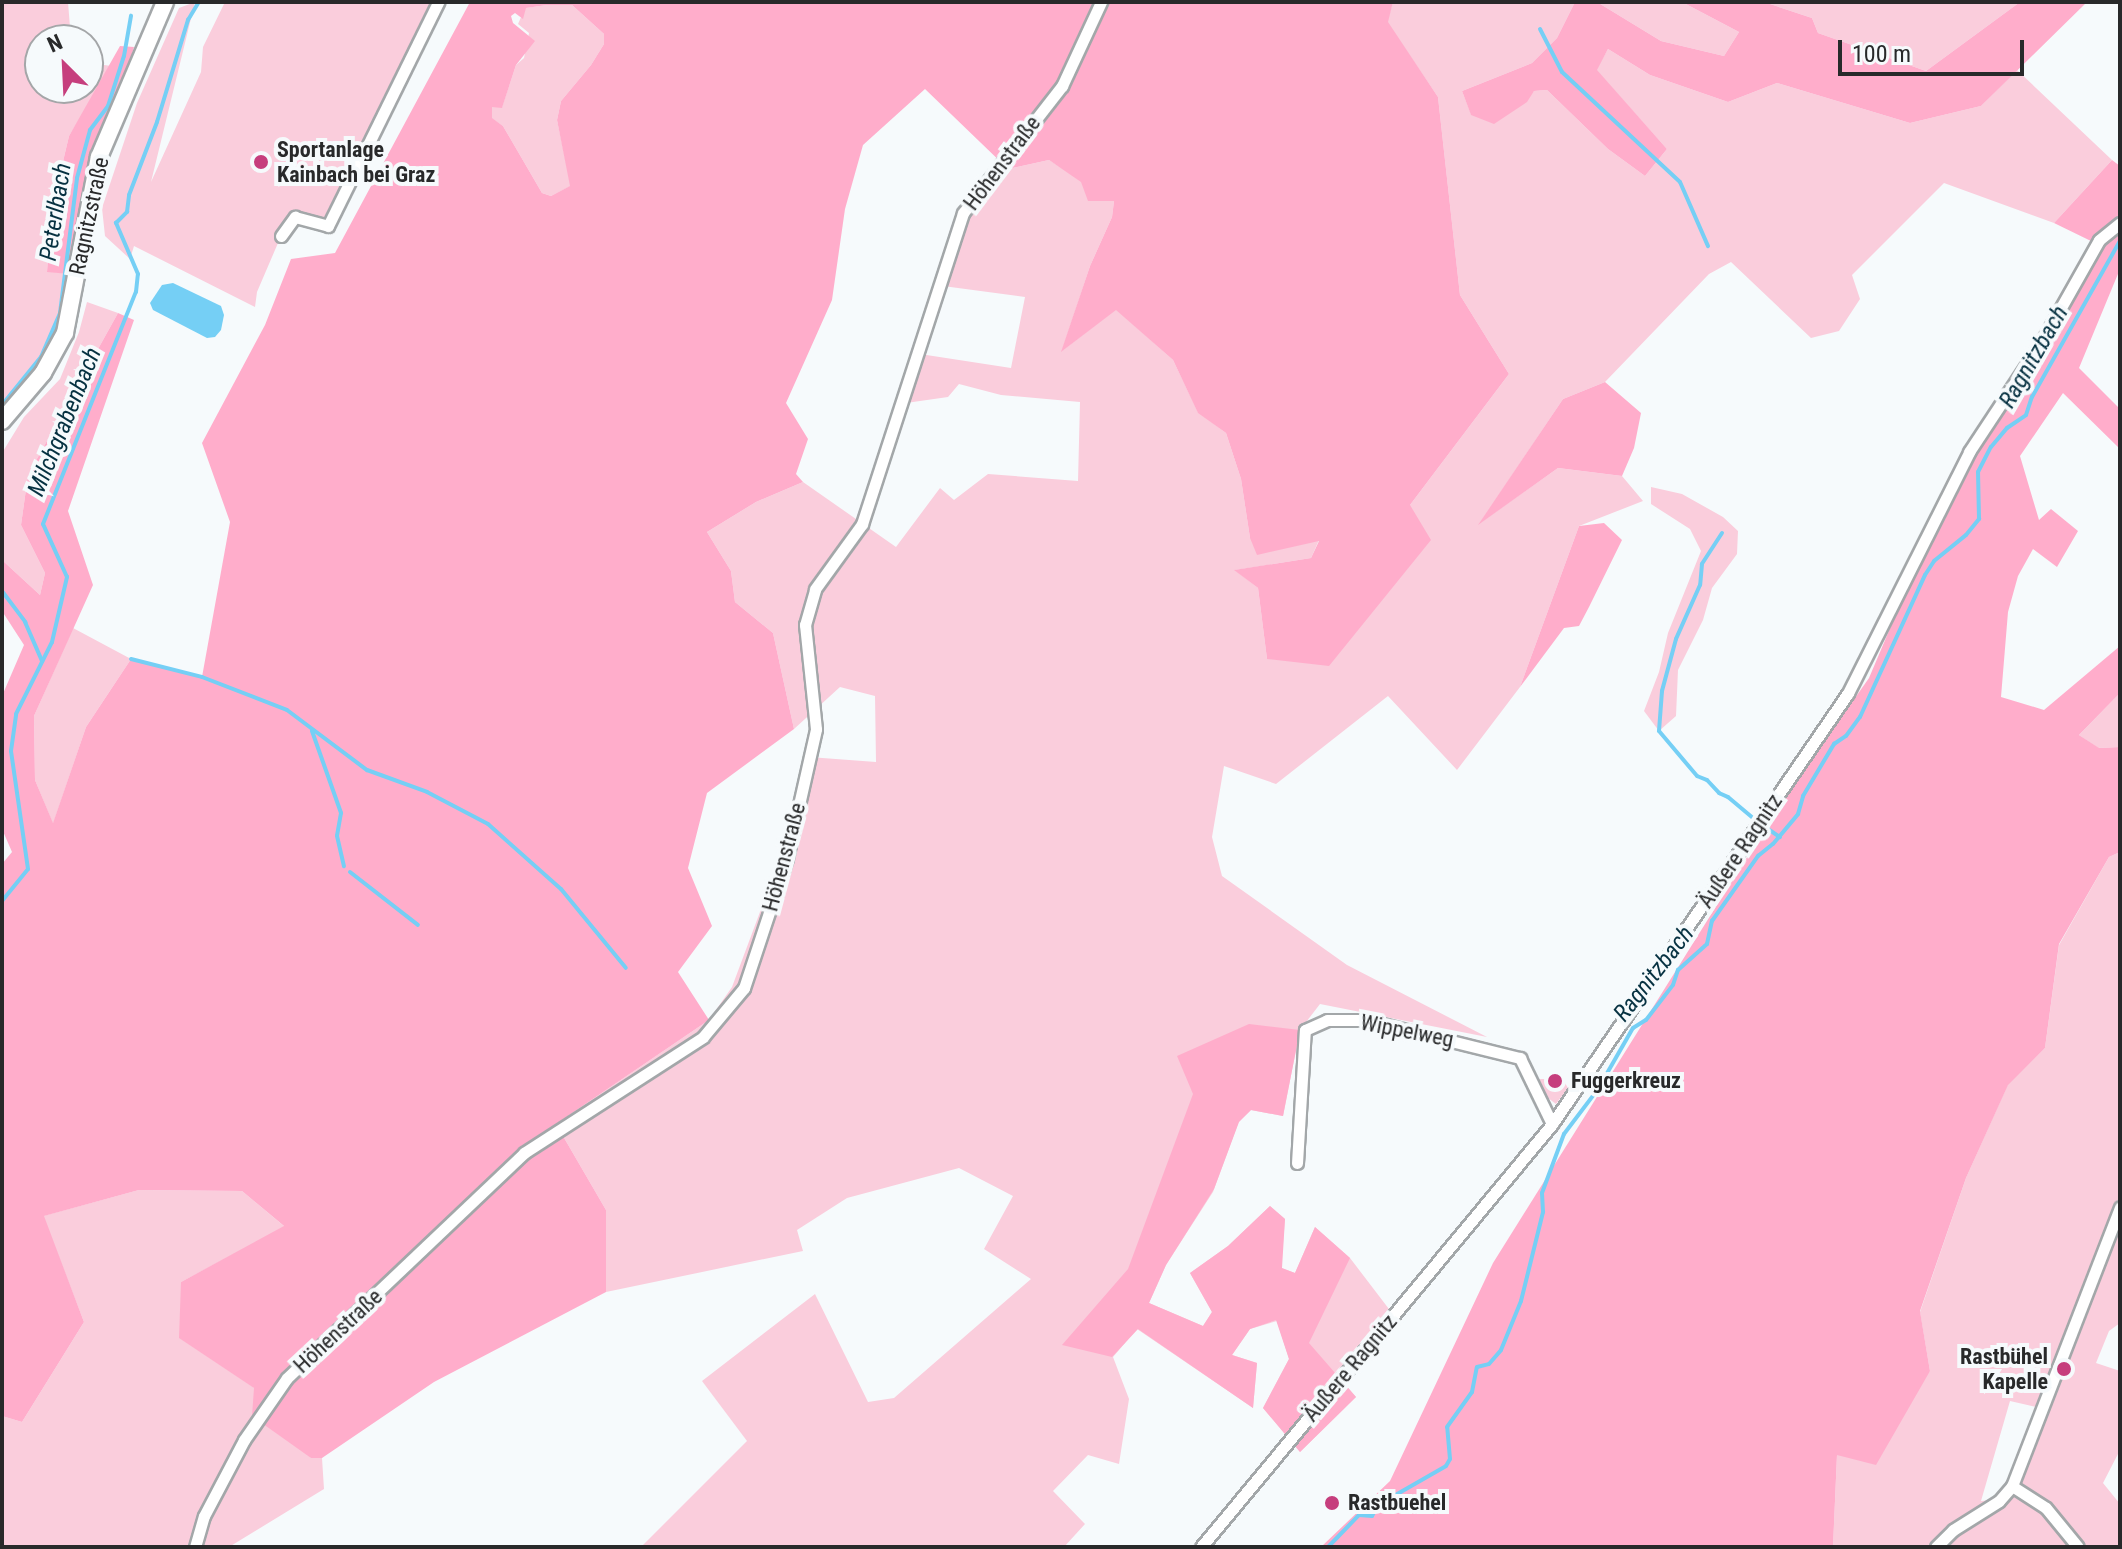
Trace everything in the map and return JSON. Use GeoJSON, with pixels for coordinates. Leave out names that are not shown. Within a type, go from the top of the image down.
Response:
{"type":"FeatureCollection","features":[{"type":"Feature","properties":{"kind":"main road","name":"Ragnitzstraße"},"geometry":{"type":"LineString","coordinates":[[2,421],[43,373],[65,333],[99,157],[165,2]]}},
{"type":"Feature","properties":{"kind":"street"},"geometry":{"type":"LineString","coordinates":[[281,236],[295,217],[328,226],[438,2]]}},
{"type":"Feature","properties":{"kind":"street","name":"Höhenstraße"},"geometry":{"type":"LineString","coordinates":[[195,1547],[204,1516],[244,1440],[287,1378],[524,1153],[703,1037],[744,988],[787,858],[816,729],[805,625],[815,589],[862,524],[963,213],[1062,86],[1101,2]]}},
{"type":"Feature","properties":{"kind":"street","name":"Äußere Ragnitz"},"geometry":{"type":"LineString","coordinates":[[1201,1547],[1552,1124],[1848,693],[1969,452],[2041,343],[2099,240],[2120,223]]}},
{"type":"Feature","properties":{"kind":"street","name":"Wippelweg"},"geometry":{"type":"LineString","coordinates":[[1297,1163],[1305,1030],[1327,1020],[1366,1020],[1520,1058],[1552,1124]]}},
{"type":"Feature","properties":{"kind":"street"},"geometry":{"type":"LineString","coordinates":[[1936,1547],[1953,1530],[1999,1501],[2012,1486],[2120,1207]]}},
{"type":"Feature","properties":{"kind":"street"},"geometry":{"type":"LineString","coordinates":[[2012,1486],[2035,1499],[2078,1547]]}},
{"type":"Feature","properties":{"kind":"shaded area"},"geometry":{"type":"Polygon","coordinates":[[[2,2],[68,2],[70,24],[24,24],[24,104],[89,104],[69,136],[51,212],[47,271],[69,274],[64,311],[53,348],[33,376],[2,402],[2,2]]]}},
{"type":"Feature","properties":{"kind":"shaded area","name":"Sportanlage Kainbach bei Graz"},"geometry":{"type":"Polygon","coordinates":[[[195,2],[151,182],[201,72],[203,47],[225,2],[438,2],[328,226],[295,217],[281,236],[257,292],[255,307],[134,246],[130,259],[105,236],[102,208],[137,103],[179,8],[195,2]]]}},
{"type":"Feature","properties":{"kind":"shaded area"},"geometry":{"type":"Polygon","coordinates":[[[470,2],[1393,2],[1388,22],[1438,97],[1460,295],[1509,374],[1410,505],[1431,540],[1329,666],[1267,659],[1258,588],[1234,570],[1311,558],[1319,541],[1257,555],[1250,538],[1241,479],[1226,433],[1198,413],[1173,360],[1116,310],[1061,352],[1090,266],[1112,217],[1114,201],[1088,201],[1081,182],[1049,160],[1008,169],[925,89],[863,145],[845,209],[832,300],[786,403],[808,439],[796,474],[803,482],[756,502],[707,532],[731,571],[735,602],[773,633],[794,729],[707,793],[688,868],[712,926],[678,972],[709,1020],[556,1124],[606,1210],[606,1292],[434,1382],[322,1458],[311,1458],[252,1416],[254,1388],[179,1338],[181,1282],[284,1226],[242,1191],[139,1190],[44,1216],[84,1322],[22,1422],[2,1416],[2,864],[12,852],[2,829],[2,696],[24,645],[2,611],[2,560],[40,595],[45,573],[21,525],[28,475],[118,313],[134,320],[68,511],[93,585],[34,716],[35,780],[53,823],[86,727],[131,659],[202,677],[230,522],[202,443],[265,325],[291,259],[335,253],[470,2]],[[572,5],[526,8],[523,19],[515,13],[511,16],[513,23],[535,41],[516,65],[502,108],[492,107],[492,118],[503,126],[542,193],[551,196],[570,186],[557,120],[561,101],[604,44],[604,34],[572,5]]]}},
{"type":"Feature","properties":{"kind":"shaded area"},"geometry":{"type":"Polygon","coordinates":[[[1393,2],[1575,2],[1557,38],[1532,63],[1462,91],[1471,114],[1494,123],[1534,91],[1547,90],[1608,149],[1645,176],[1667,149],[1596,70],[1608,49],[1650,75],[1728,102],[1777,83],[1910,123],[1981,106],[2017,70],[2112,160],[2054,223],[1944,183],[1852,275],[1860,299],[1839,331],[1811,338],[1731,262],[1709,274],[1605,382],[1563,399],[1480,523],[1558,468],[1622,476],[1643,501],[1579,526],[1520,687],[1457,770],[1388,696],[1276,784],[1224,766],[1212,837],[1222,876],[1347,965],[1487,1037],[1320,1004],[1300,1030],[1283,1116],[1251,1110],[1239,1121],[1213,1192],[1166,1265],[1149,1303],[1203,1326],[1212,1312],[1190,1273],[1228,1246],[1270,1206],[1285,1219],[1281,1268],[1295,1273],[1315,1227],[1350,1258],[1392,1313],[1339,1377],[1356,1397],[1300,1452],[1263,1408],[1289,1359],[1277,1321],[1250,1329],[1232,1355],[1257,1363],[1253,1408],[1137,1329],[1113,1357],[1129,1399],[1119,1464],[1088,1455],[1053,1491],[1085,1524],[1064,1547],[641,1547],[747,1441],[702,1381],[815,1294],[868,1402],[894,1398],[1031,1279],[984,1249],[1013,1196],[959,1168],[847,1198],[797,1230],[803,1251],[606,1292],[606,1210],[556,1124],[709,1020],[732,987],[788,837],[809,757],[876,762],[875,696],[840,687],[794,729],[773,633],[735,602],[731,571],[707,532],[756,502],[803,482],[896,547],[940,488],[954,500],[988,474],[1078,481],[1080,402],[1001,395],[959,384],[948,397],[906,403],[920,354],[1011,368],[1025,297],[943,286],[969,217],[1008,169],[1049,160],[1114,201],[1112,217],[1090,266],[1062,351],[1116,309],[1173,360],[1198,412],[1226,433],[1241,479],[1250,538],[1319,540],[1311,558],[1235,570],[1258,588],[1267,659],[1410,505],[1509,374],[1460,295],[1438,97],[1387,22],[1393,2]]]}},
{"type":"Feature","properties":{"kind":"shaded area"},"geometry":{"type":"Polygon","coordinates":[[[1575,2],[1597,2],[1661,41],[1724,56],[1739,32],[1682,2],[1764,2],[1812,18],[1818,33],[1926,71],[2020,2],[2087,2],[1981,106],[1910,123],[1777,83],[1728,102],[1650,75],[1608,49],[1597,70],[1667,149],[1645,176],[1608,149],[1547,90],[1534,91],[1527,102],[1494,124],[1471,115],[1462,91],[1532,63],[1557,38],[1575,2]]]}},
{"type":"Feature","properties":{"kind":"shaded area"},"geometry":{"type":"Polygon","coordinates":[[[1597,2],[1682,2],[1739,32],[1724,56],[1661,41],[1597,2]]]}},
{"type":"Feature","properties":{"kind":"shaded area"},"geometry":{"type":"Polygon","coordinates":[[[1764,2],[2020,2],[1926,71],[1818,33],[1812,18],[1764,2]]]}},
{"type":"Feature","properties":{"kind":"shaded area"},"geometry":{"type":"Polygon","coordinates":[[[572,5],[604,34],[604,44],[591,65],[561,101],[557,120],[571,186],[551,196],[542,193],[503,126],[491,118],[492,107],[502,107],[516,65],[524,58],[529,33],[518,24],[525,8],[572,5]]]}},
{"type":"Feature","properties":{"kind":"shaded area"},"geometry":{"type":"Polygon","coordinates":[[[120,46],[134,47],[123,86],[92,160],[80,204],[69,274],[47,272],[51,212],[69,136],[87,104],[104,104],[104,74],[120,46]]]}},
{"type":"Feature","properties":{"kind":"shaded area"},"geometry":{"type":"Polygon","coordinates":[[[104,65],[112,66],[104,79],[104,65]]]}},
{"type":"Feature","properties":{"kind":"shaded area"},"geometry":{"type":"Polygon","coordinates":[[[2112,160],[2120,166],[2120,269],[2079,368],[2120,409],[2120,449],[2063,393],[2020,456],[2039,520],[2051,509],[2078,531],[2057,567],[2033,549],[2018,576],[2008,612],[2001,697],[2044,710],[2120,646],[2120,693],[2079,735],[2099,748],[2120,747],[2120,852],[2109,857],[2059,944],[2045,1048],[2008,1085],[1966,1178],[1920,1311],[1930,1371],[1876,1465],[1837,1455],[1833,1547],[1321,1547],[1390,1481],[1493,1263],[1777,809],[1869,678],[1972,435],[2043,331],[2093,242],[2054,223],[2112,160]]]}},
{"type":"Feature","properties":{"kind":"shaded area"},"geometry":{"type":"Polygon","coordinates":[[[87,302],[118,313],[28,475],[21,525],[45,573],[40,595],[2,560],[2,453],[24,417],[60,379],[87,302]]]}},
{"type":"Feature","properties":{"kind":"shaded area"},"geometry":{"type":"Polygon","coordinates":[[[1605,382],[1641,413],[1634,448],[1622,476],[1558,468],[1478,525],[1563,399],[1605,382]]]}},
{"type":"Feature","properties":{"kind":"shaded area"},"geometry":{"type":"Polygon","coordinates":[[[1651,487],[1682,494],[1723,517],[1738,531],[1737,554],[1712,588],[1703,620],[1678,670],[1676,716],[1659,731],[1644,711],[1659,672],[1668,633],[1701,551],[1690,529],[1651,504],[1651,487]]]}},
{"type":"Feature","properties":{"kind":"shaded area"},"geometry":{"type":"Polygon","coordinates":[[[1604,523],[1622,540],[1589,607],[1579,626],[1564,628],[1520,687],[1579,526],[1604,523]]]}},
{"type":"Feature","properties":{"kind":"shaded area"},"geometry":{"type":"Polygon","coordinates":[[[73,628],[131,659],[86,727],[53,824],[35,780],[34,716],[73,628]]]}},
{"type":"Feature","properties":{"kind":"shaded area"},"geometry":{"type":"Polygon","coordinates":[[[2120,693],[2120,747],[2098,748],[2079,735],[2120,693]]]}},
{"type":"Feature","properties":{"kind":"shaded area"},"geometry":{"type":"Polygon","coordinates":[[[2120,852],[2120,1194],[2101,1244],[2120,1222],[2120,1323],[2109,1331],[2096,1363],[2120,1371],[2120,1450],[2103,1483],[2120,1504],[2120,1547],[1833,1547],[1837,1455],[1930,1371],[1920,1312],[1966,1178],[2008,1084],[2045,1048],[2059,945],[2109,857],[2120,852]],[[2010,1401],[1981,1501],[1992,1500],[2004,1490],[2036,1407],[2010,1401]]]}},
{"type":"Feature","properties":{"kind":"shaded area"},"geometry":{"type":"Polygon","coordinates":[[[1249,1024],[1300,1030],[1283,1116],[1251,1110],[1239,1122],[1214,1189],[1166,1265],[1149,1303],[1203,1326],[1212,1312],[1190,1273],[1228,1246],[1270,1206],[1285,1219],[1282,1268],[1295,1273],[1315,1227],[1350,1258],[1309,1343],[1356,1397],[1300,1452],[1263,1408],[1289,1359],[1276,1320],[1250,1329],[1232,1355],[1257,1363],[1253,1408],[1138,1329],[1112,1357],[1062,1345],[1128,1269],[1193,1094],[1177,1056],[1249,1024]]]}},
{"type":"Feature","properties":{"kind":"shaded area"},"geometry":{"type":"Polygon","coordinates":[[[1539,1079],[1562,1079],[1568,1088],[1556,1104],[1548,1098],[1539,1079]]]}},
{"type":"Feature","properties":{"kind":"shaded area"},"geometry":{"type":"Polygon","coordinates":[[[139,1190],[242,1191],[285,1227],[181,1282],[254,1388],[311,1458],[322,1458],[324,1489],[229,1547],[2,1547],[2,1416],[22,1422],[84,1322],[43,1216],[139,1190]]]}},
{"type":"Feature","properties":{"kind":"water"},"geometry":{"type":"Polygon","coordinates":[[[173,283],[221,306],[224,315],[221,330],[215,337],[207,338],[153,310],[150,303],[162,285],[173,283]]]}},
{"type":"Feature","properties":{"kind":"waterway","name":"Milchgrabenbach"},"geometry":{"type":"LineString","coordinates":[[2,901],[28,869],[11,751],[16,714],[52,642],[67,577],[43,524],[136,292],[138,274],[116,223],[127,212],[129,195],[157,122],[188,20],[199,2]]}},
{"type":"Feature","properties":{"kind":"waterway","name":"Peterlbach"},"geometry":{"type":"LineString","coordinates":[[2,405],[41,357],[60,313],[77,178],[90,130],[108,106],[124,56],[131,16]]}},
{"type":"Feature","properties":{"kind":"waterway"},"geometry":{"type":"LineString","coordinates":[[1540,29],[1562,72],[1680,182],[1708,246]]}},
{"type":"Feature","properties":{"kind":"waterway","name":"Ragnitzbach"},"geometry":{"type":"LineString","coordinates":[[1328,1547],[1359,1515],[1372,1516],[1378,1505],[1446,1466],[1450,1459],[1447,1427],[1472,1392],[1477,1367],[1489,1364],[1501,1350],[1521,1301],[1543,1212],[1542,1193],[1564,1134],[1598,1089],[1633,1028],[1646,1020],[1673,985],[1678,970],[1707,944],[1712,921],[1758,856],[1773,844],[1798,814],[1803,796],[1834,744],[1846,736],[1860,717],[1925,575],[1934,561],[1966,535],[1979,519],[1978,472],[1991,447],[2007,428],[2026,415],[2032,397],[2120,241]]}},
{"type":"Feature","properties":{"kind":"waterway"},"geometry":{"type":"LineString","coordinates":[[1722,533],[1702,564],[1700,585],[1676,639],[1662,691],[1659,731],[1697,776],[1707,780],[1753,818]]}},
{"type":"Feature","properties":{"kind":"waterway","name":"Peterlbach"},"geometry":{"type":"LineString","coordinates":[[2,591],[25,622],[42,661]]}},
{"type":"Feature","properties":{"kind":"waterway"},"geometry":{"type":"LineString","coordinates":[[131,659],[202,677],[287,710],[367,770],[427,792],[488,824],[561,889],[626,968]]}},
{"type":"Feature","properties":{"kind":"waterway"},"geometry":{"type":"LineString","coordinates":[[312,731],[341,813],[337,836],[344,866]]}},
{"type":"Feature","properties":{"kind":"waterway"},"geometry":{"type":"LineString","coordinates":[[1765,827],[1780,837]]}},
{"type":"Feature","properties":{"kind":"waterway"},"geometry":{"type":"LineString","coordinates":[[350,872],[418,925]]}},
{"type":"Feature","properties":{"kind":"place","name":"Sportanlage Kainbach bei Graz"},"geometry":{"type":"Point","coordinates":[261,162]}},
{"type":"Feature","properties":{"kind":"place","name":"Fuggerkreuz"},"geometry":{"type":"Point","coordinates":[1555,1081]}},
{"type":"Feature","properties":{"kind":"place","name":"Rastbühel Kapelle"},"geometry":{"type":"Point","coordinates":[2064,1369]}},
{"type":"Feature","properties":{"kind":"place","name":"Rastbuehel"},"geometry":{"type":"Point","coordinates":[1332,1503]}}]}
